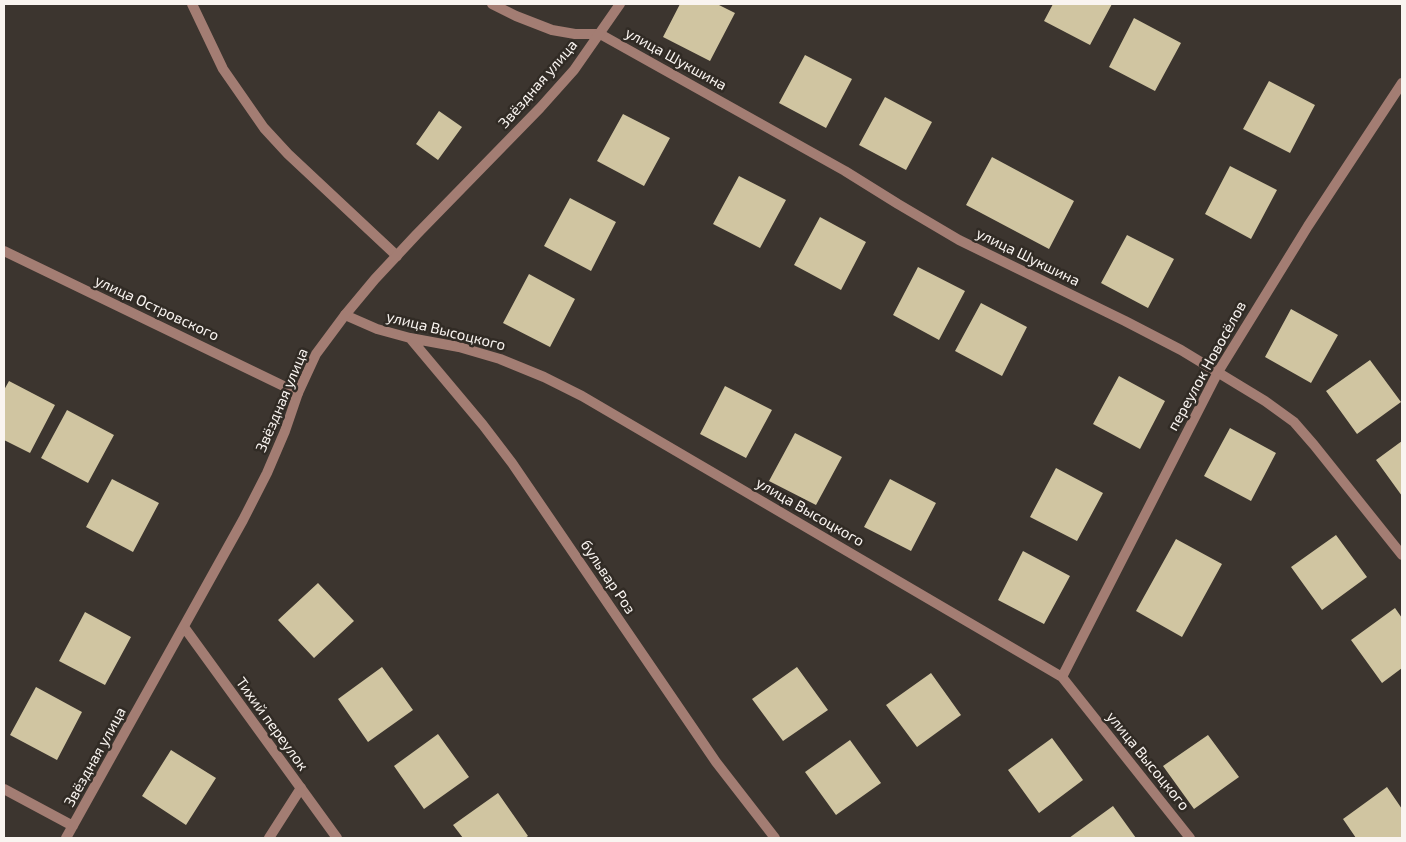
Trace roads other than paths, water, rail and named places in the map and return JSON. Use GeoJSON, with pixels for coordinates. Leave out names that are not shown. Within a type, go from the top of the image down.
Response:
{"type":"FeatureCollection","features":[{"type":"Feature","properties":{"kind":"street"},"geometry":{"type":"LineString","coordinates":[[192,4],[223,69],[264,128],[288,154],[397,256]]}},
{"type":"Feature","properties":{"kind":"street"},"geometry":{"type":"LineString","coordinates":[[492,4],[552,30],[575,34],[600,34]]}},
{"type":"Feature","properties":{"kind":"street","name":"Звёздная улица"},"geometry":{"type":"LineString","coordinates":[[66,838],[184,627],[267,473],[285,431],[298,393],[316,354],[345,315],[397,256],[540,108],[574,70],[620,4]]}},
{"type":"Feature","properties":{"kind":"street","name":"улица Шукшина"},"geometry":{"type":"LineString","coordinates":[[600,34],[845,171],[959,240],[1126,321],[1181,350],[1265,401],[1294,422],[1402,555]]}},
{"type":"Feature","properties":{"kind":"street","name":"переулок Новосёлов"},"geometry":{"type":"LineString","coordinates":[[1062,677],[1218,372],[1303,234],[1402,83]]}},
{"type":"Feature","properties":{"kind":"street","name":"улица Островского"},"geometry":{"type":"LineString","coordinates":[[4,251],[298,393]]}},
{"type":"Feature","properties":{"kind":"street","name":"улица Высоцкого"},"geometry":{"type":"LineString","coordinates":[[345,315],[377,329],[410,338],[459,347],[500,360],[544,377],[582,396],[1062,677],[1190,838]]}},
{"type":"Feature","properties":{"kind":"street","name":"бульвар Роз"},"geometry":{"type":"LineString","coordinates":[[410,338],[478,418],[512,463],[716,762],[775,838]]}},
{"type":"Feature","properties":{"kind":"street","name":"Тихий переулок"},"geometry":{"type":"LineString","coordinates":[[184,627],[337,838]]}},
{"type":"Feature","properties":{"kind":"street"},"geometry":{"type":"LineString","coordinates":[[4,788],[73,826]]}},
{"type":"Feature","properties":{"kind":"street"},"geometry":{"type":"LineString","coordinates":[[270,838],[301,788]]}}]}
